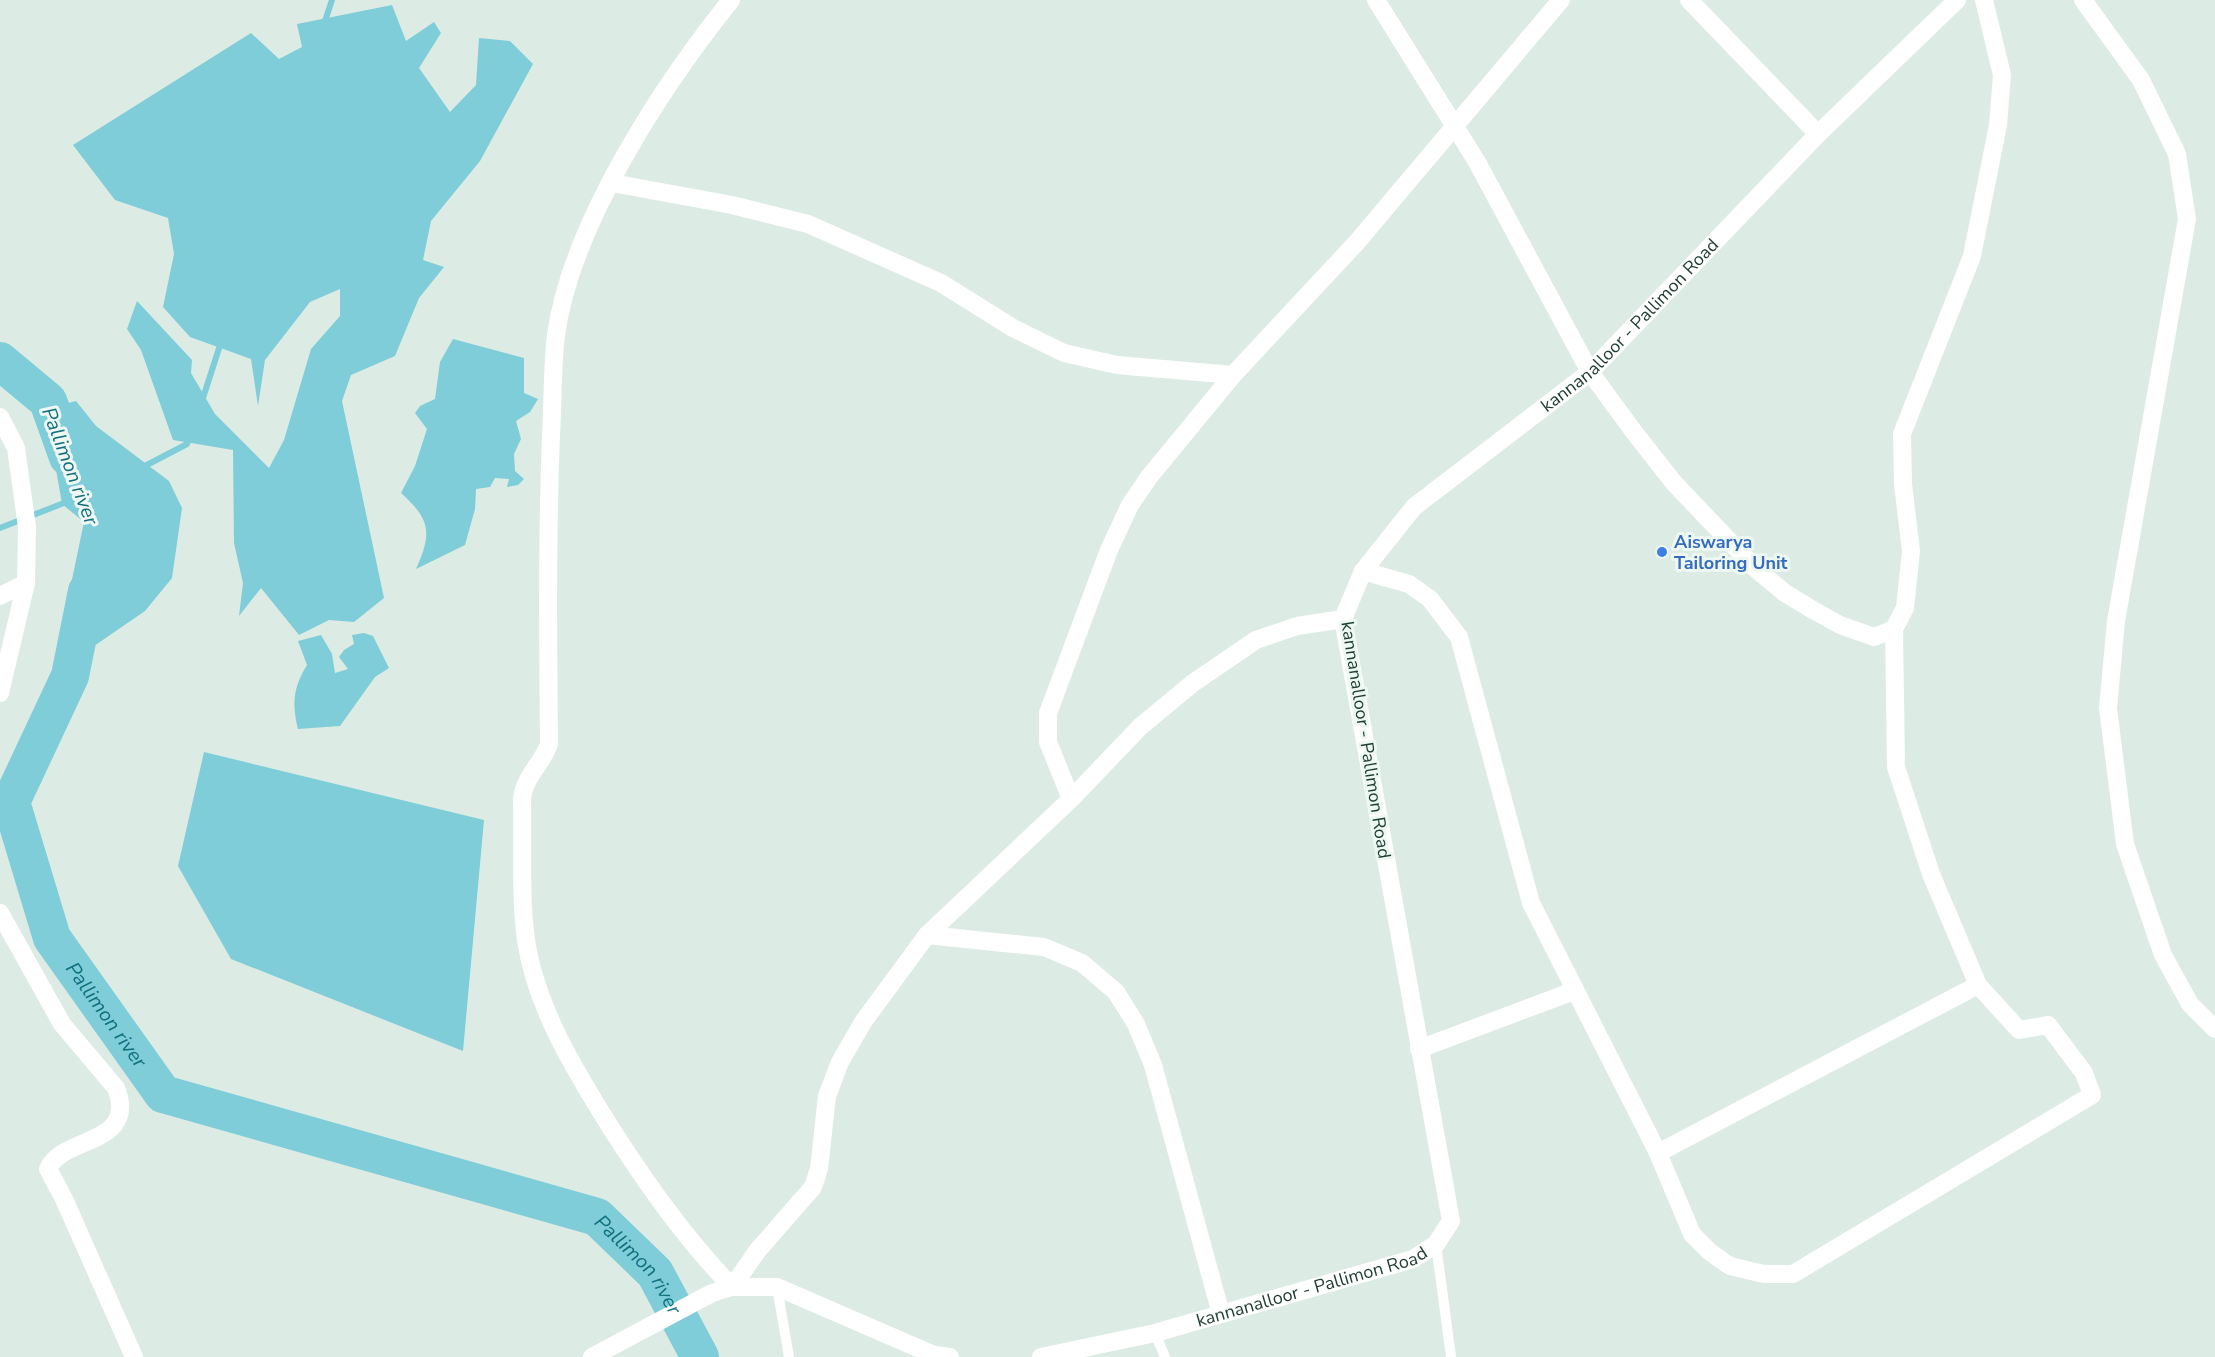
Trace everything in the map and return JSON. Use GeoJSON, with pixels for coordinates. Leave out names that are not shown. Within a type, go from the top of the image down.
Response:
{"type":"FeatureCollection","features":[{"type":"Feature","properties":{"kind":"street"},"geometry":{"type":"LineString","coordinates":[[731,0],[690,52],[594,216],[572,273],[556,334],[547,531],[549,744],[544,758],[524,784],[522,799],[526,940],[544,1005],[574,1068],[676,1224],[732,1287]]}},
{"type":"Feature","properties":{"kind":"street"},"geometry":{"type":"LineString","coordinates":[[1376,0],[1477,162],[1590,372],[1674,483],[1756,568],[1785,593],[1840,625],[1874,637],[1894,629]]}},
{"type":"Feature","properties":{"kind":"street"},"geometry":{"type":"LineString","coordinates":[[1071,799],[1048,742],[1048,713],[1108,550],[1130,505],[1149,477],[1233,375],[1357,242],[1561,0]]}},
{"type":"Feature","properties":{"kind":"street"},"geometry":{"type":"LineString","coordinates":[[1689,0],[1818,134]]}},
{"type":"Feature","properties":{"kind":"street","name":"kannanalloor - Pallimon Road"},"geometry":{"type":"LineString","coordinates":[[1041,1357],[1155,1333],[1413,1259],[1436,1244],[1451,1221],[1343,619],[1363,571],[1414,507],[1590,372],[1818,134],[1956,0]]}},
{"type":"Feature","properties":{"kind":"street"},"geometry":{"type":"LineString","coordinates":[[1363,571],[1409,584],[1430,599],[1459,637],[1531,903],[1658,1153],[1692,1234],[1710,1252],[1730,1266],[1764,1275],[1792,1274],[2092,1095],[2084,1073],[2049,1025],[2019,1030],[1978,985],[1931,874],[1896,767],[1894,629],[1905,608],[1911,551],[1903,484],[1902,434],[1972,256],[1998,125],[2002,75],[1984,0]]}},
{"type":"Feature","properties":{"kind":"street"},"geometry":{"type":"LineString","coordinates":[[2083,0],[2141,80],[2177,154],[2187,219],[2116,621],[2109,708],[2125,844],[2163,955],[2190,1004],[2215,1029]]}},
{"type":"Feature","properties":{"kind":"street"},"geometry":{"type":"LineString","coordinates":[[612,183],[732,206],[808,224],[941,283],[1013,327],[1064,353],[1117,365],[1233,375]]}},
{"type":"Feature","properties":{"kind":"street"},"geometry":{"type":"LineString","coordinates":[[0,417],[16,448],[27,527],[26,583],[0,693]]}},
{"type":"Feature","properties":{"kind":"street"},"geometry":{"type":"LineString","coordinates":[[0,596],[26,583]]}},
{"type":"Feature","properties":{"kind":"street"},"geometry":{"type":"LineString","coordinates":[[732,1287],[758,1250],[813,1187],[819,1169],[827,1096],[840,1062],[863,1022],[927,935],[1071,799],[1141,726],[1192,682],[1256,640],[1297,626],[1343,619]]}},
{"type":"Feature","properties":{"kind":"street"},"geometry":{"type":"LineString","coordinates":[[0,913],[62,1024],[116,1088],[120,1100],[118,1114],[110,1129],[98,1140],[64,1150],[52,1158],[48,1168],[134,1357]]}},
{"type":"Feature","properties":{"kind":"street"},"geometry":{"type":"LineString","coordinates":[[927,935],[1044,947],[1082,963],[1116,992],[1136,1024],[1153,1065],[1221,1314]]}},
{"type":"Feature","properties":{"kind":"street"},"geometry":{"type":"LineString","coordinates":[[1658,1153],[1978,985]]}},
{"type":"Feature","properties":{"kind":"street"},"geometry":{"type":"LineString","coordinates":[[1419,1048],[1574,991]]}},
{"type":"Feature","properties":{"kind":"street"},"geometry":{"type":"LineString","coordinates":[[592,1357],[712,1293],[732,1287],[777,1287],[934,1355],[950,1357]]}},
{"type":"Feature","properties":{"kind":"lane"},"geometry":{"type":"LineString","coordinates":[[1436,1244],[1451,1357]]}},
{"type":"Feature","properties":{"kind":"lane"},"geometry":{"type":"LineString","coordinates":[[777,1287],[789,1357]]}},
{"type":"Feature","properties":{"kind":"lane"},"geometry":{"type":"LineString","coordinates":[[1155,1333],[1166,1357]]}},
{"type":"Feature","properties":{"kind":"water"},"geometry":{"type":"Polygon","coordinates":[[[392,5],[406,41],[434,22],[441,33],[419,68],[450,112],[476,85],[479,38],[510,41],[533,64],[480,161],[431,221],[423,260],[444,267],[419,298],[395,356],[351,375],[342,401],[384,598],[354,622],[329,620],[299,635],[261,588],[239,616],[243,583],[234,543],[233,450],[173,440],[141,350],[127,329],[137,301],[192,360],[191,373],[215,414],[269,468],[284,440],[311,349],[340,316],[340,289],[310,302],[265,360],[258,406],[251,359],[190,337],[163,307],[174,254],[168,218],[115,200],[73,145],[251,33],[279,59],[302,47],[297,24],[392,5]]]}},
{"type":"Feature","properties":{"kind":"water"},"geometry":{"type":"Polygon","coordinates":[[[453,339],[524,358],[524,393],[538,399],[530,412],[516,421],[521,439],[514,454],[515,471],[524,479],[518,485],[507,487],[509,479],[495,478],[490,487],[476,489],[475,509],[465,545],[416,569],[425,546],[426,528],[418,511],[401,493],[415,466],[427,429],[415,413],[420,406],[435,399],[440,362],[453,339]]]}},
{"type":"Feature","properties":{"kind":"water"},"geometry":{"type":"Polygon","coordinates":[[[76,401],[96,426],[169,481],[182,508],[172,578],[145,611],[94,646],[60,637],[84,522],[62,504],[54,458],[41,410],[76,401]]]}},
{"type":"Feature","properties":{"kind":"water"},"geometry":{"type":"Polygon","coordinates":[[[364,633],[373,636],[389,668],[375,677],[340,726],[298,729],[295,696],[307,665],[298,641],[321,635],[332,654],[335,673],[348,669],[339,657],[344,650],[354,644],[352,635],[364,633]]]}},
{"type":"Feature","properties":{"kind":"water"},"geometry":{"type":"Polygon","coordinates":[[[204,752],[484,820],[463,1051],[231,959],[178,866],[204,752]]]}},
{"type":"Feature","properties":{"kind":"waterway"},"geometry":{"type":"LineString","coordinates":[[324,24],[332,0]]}},
{"type":"Feature","properties":{"kind":"waterway"},"geometry":{"type":"LineString","coordinates":[[202,401],[222,339]]}},
{"type":"Feature","properties":{"kind":"waterway","name":"Pallimon river"},"geometry":{"type":"LineString","coordinates":[[0,361],[48,401],[68,457]]}},
{"type":"Feature","properties":{"kind":"waterway"},"geometry":{"type":"LineString","coordinates":[[143,467],[187,444],[190,436]]}},
{"type":"Feature","properties":{"kind":"waterway"},"geometry":{"type":"LineString","coordinates":[[0,528],[69,501]]}},
{"type":"Feature","properties":{"kind":"waterway","name":"Pallimon river"},"geometry":{"type":"LineString","coordinates":[[87,591],[70,676],[11,802],[52,938],[163,1094],[597,1217],[655,1273],[700,1357]]}},
{"type":"Feature","properties":{"kind":"place","name":"Aiswarya Tailoring Unit"},"geometry":{"type":"Point","coordinates":[1662,552]}}]}
